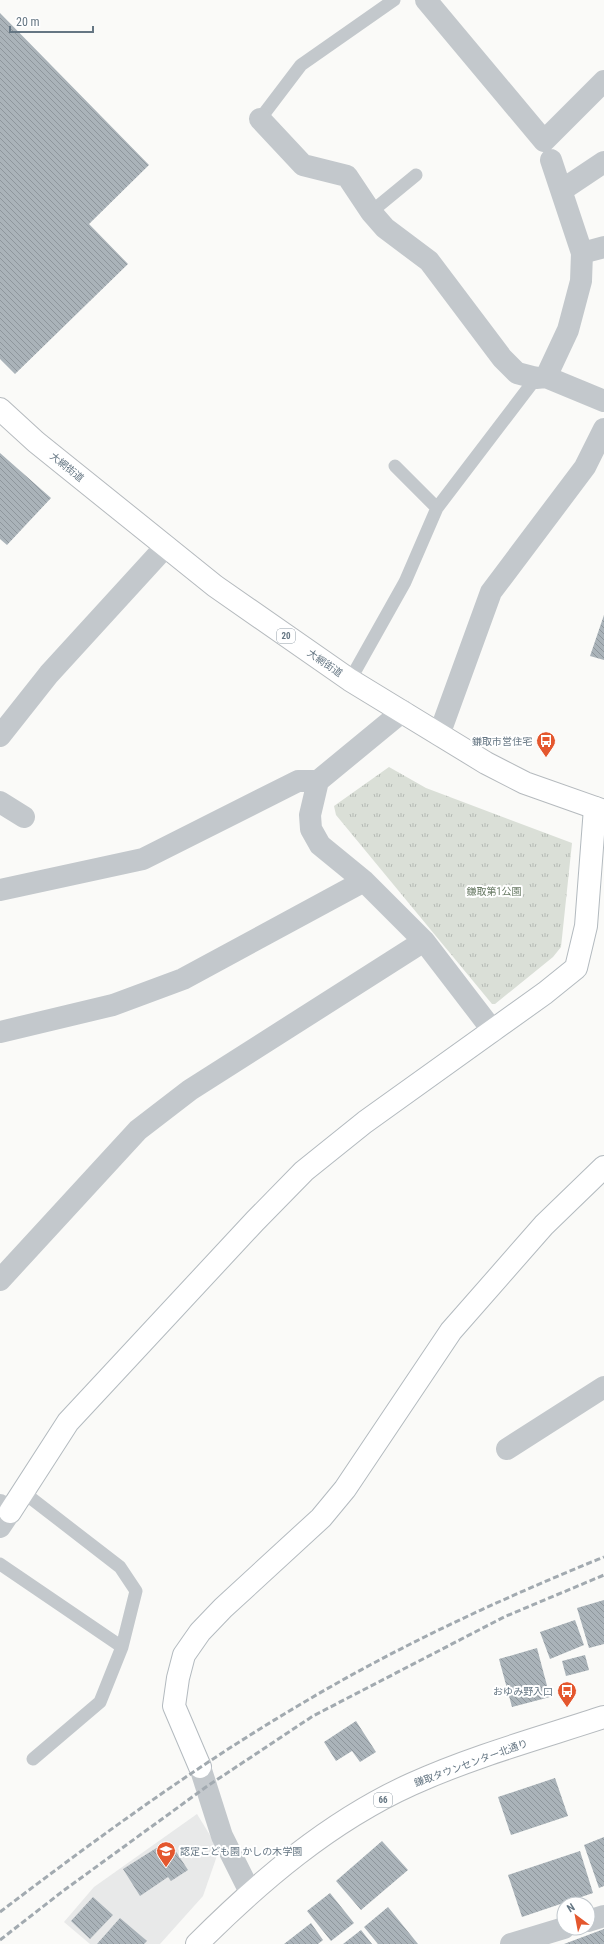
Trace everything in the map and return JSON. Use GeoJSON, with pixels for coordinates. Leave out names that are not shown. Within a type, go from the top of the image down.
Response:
{"type":"FeatureCollection","features":[{"type":"Feature","properties":{"kind":"street"},"geometry":{"type":"LineString","coordinates":[[426,0],[544,141],[604,81]]}},
{"type":"Feature","properties":{"kind":"street"},"geometry":{"type":"LineString","coordinates":[[260,119],[303,165],[347,176],[371,212],[384,228],[429,261],[502,358],[517,373],[541,377],[604,401]]}},
{"type":"Feature","properties":{"kind":"street"},"geometry":{"type":"LineString","coordinates":[[541,377],[568,330],[581,281],[582,253],[551,160]]}},
{"type":"Feature","properties":{"kind":"street"},"geometry":{"type":"LineString","coordinates":[[562,190],[604,162]]}},
{"type":"Feature","properties":{"kind":"street"},"geometry":{"type":"LineString","coordinates":[[582,253],[604,247]]}},
{"type":"Feature","properties":{"kind":"street","name":"大網街道"},"geometry":{"type":"LineString","coordinates":[[0,409],[36,442],[215,586],[350,680],[403,711],[439,735],[525,783],[599,810]]}},
{"type":"Feature","properties":{"kind":"street"},"geometry":{"type":"LineString","coordinates":[[439,735],[490,592],[585,467],[604,429]]}},
{"type":"Feature","properties":{"kind":"street"},"geometry":{"type":"LineString","coordinates":[[0,736],[49,674],[166,546]]}},
{"type":"Feature","properties":{"kind":"street"},"geometry":{"type":"LineString","coordinates":[[403,711],[318,781],[310,815],[311,829],[320,845],[364,881],[424,941],[493,1031]]}},
{"type":"Feature","properties":{"kind":"street"},"geometry":{"type":"LineString","coordinates":[[0,890],[144,859],[298,780],[318,781]]}},
{"type":"Feature","properties":{"kind":"street"},"geometry":{"type":"LineString","coordinates":[[0,802],[24,817]]}},
{"type":"Feature","properties":{"kind":"street"},"geometry":{"type":"LineString","coordinates":[[3,1515],[22,1492],[68,1422],[255,1220],[304,1171],[365,1122],[493,1031],[576,968],[586,926],[599,810]]}},
{"type":"Feature","properties":{"kind":"street"},"geometry":{"type":"LineString","coordinates":[[0,1032],[113,1005],[183,979],[364,881]]}},
{"type":"Feature","properties":{"kind":"street"},"geometry":{"type":"LineString","coordinates":[[0,1280],[138,1130],[190,1090],[424,941]]}},
{"type":"Feature","properties":{"kind":"street"},"geometry":{"type":"LineString","coordinates":[[250,1892],[222,1836],[200,1767],[174,1706],[178,1678],[184,1655],[200,1632],[223,1608],[321,1518],[345,1489],[451,1331],[544,1225],[604,1167]]}},
{"type":"Feature","properties":{"kind":"street"},"geometry":{"type":"LineString","coordinates":[[507,1449],[604,1387]]}},
{"type":"Feature","properties":{"kind":"street","name":"鎌取タウンセンター北通り"},"geometry":{"type":"LineString","coordinates":[[196,1944],[250,1892],[322,1837],[366,1808],[410,1785],[481,1757],[604,1717]]}},
{"type":"Feature","properties":{"kind":"street"},"geometry":{"type":"LineString","coordinates":[[525,1942],[556,1931]]}},
{"type":"Feature","properties":{"kind":"lane"},"geometry":{"type":"LineString","coordinates":[[260,119],[301,65],[394,0]]}},
{"type":"Feature","properties":{"kind":"lane"},"geometry":{"type":"LineString","coordinates":[[371,212],[416,175]]}},
{"type":"Feature","properties":{"kind":"lane"},"geometry":{"type":"LineString","coordinates":[[350,680],[405,582],[437,508],[541,377]]}},
{"type":"Feature","properties":{"kind":"lane"},"geometry":{"type":"LineString","coordinates":[[394,466],[437,508]]}},
{"type":"Feature","properties":{"kind":"lane"},"geometry":{"type":"LineString","coordinates":[[22,1492],[120,1567],[136,1591],[122,1647],[100,1702],[33,1759]]}},
{"type":"Feature","properties":{"kind":"lane"},"geometry":{"type":"LineString","coordinates":[[0,1564],[122,1647]]}},
{"type":"Feature","properties":{"kind":"shaded area","name":"認定こども園 かしの木学園"},"geometry":{"type":"Polygon","coordinates":[[[197,1814],[219,1850],[203,1896],[160,1944],[90,1944],[64,1922],[94,1887],[197,1814]]]}},
{"type":"Feature","properties":{"kind":"green space","name":"鎌取第1公園"},"geometry":{"type":"Polygon","coordinates":[[[389,767],[426,788],[572,843],[561,947],[553,957],[495,1004],[492,1004],[336,815],[334,806],[389,767]]]}},
{"type":"Feature","properties":{"kind":"building"},"geometry":{"type":"Polygon","coordinates":[[[0,13],[149,165],[89,224],[128,264],[15,374],[0,359],[0,13]]]}},
{"type":"Feature","properties":{"kind":"building"},"geometry":{"type":"Polygon","coordinates":[[[0,453],[51,498],[7,545],[0,539],[0,453]]]}},
{"type":"Feature","properties":{"kind":"building"},"geometry":{"type":"Polygon","coordinates":[[[604,615],[604,660],[590,656],[604,615]]]}},
{"type":"Feature","properties":{"kind":"building"},"geometry":{"type":"Polygon","coordinates":[[[604,1600],[604,1644],[589,1648],[577,1608],[604,1600]]]}},
{"type":"Feature","properties":{"kind":"building"},"geometry":{"type":"Polygon","coordinates":[[[575,1620],[584,1645],[550,1659],[540,1632],[575,1620]]]}},
{"type":"Feature","properties":{"kind":"building"},"geometry":{"type":"Polygon","coordinates":[[[537,1648],[550,1697],[512,1707],[499,1659],[537,1648]]]}},
{"type":"Feature","properties":{"kind":"building"},"geometry":{"type":"Polygon","coordinates":[[[585,1655],[589,1670],[566,1676],[562,1661],[585,1655]]]}},
{"type":"Feature","properties":{"kind":"building"},"geometry":{"type":"Polygon","coordinates":[[[356,1721],[376,1752],[360,1762],[352,1751],[336,1761],[324,1742],[356,1721]]]}},
{"type":"Feature","properties":{"kind":"building"},"geometry":{"type":"Polygon","coordinates":[[[555,1778],[568,1816],[511,1835],[498,1797],[555,1778]]]}},
{"type":"Feature","properties":{"kind":"building"},"geometry":{"type":"Polygon","coordinates":[[[604,1837],[604,1886],[599,1888],[584,1845],[604,1837]]]}},
{"type":"Feature","properties":{"kind":"building"},"geometry":{"type":"Polygon","coordinates":[[[382,1841],[408,1870],[361,1910],[336,1881],[382,1841]]]}},
{"type":"Feature","properties":{"kind":"building"},"geometry":{"type":"Polygon","coordinates":[[[158,1847],[164,1856],[175,1850],[188,1870],[171,1881],[168,1877],[140,1896],[123,1869],[158,1847]]]}},
{"type":"Feature","properties":{"kind":"building"},"geometry":{"type":"Polygon","coordinates":[[[580,1851],[593,1893],[584,1896],[556,1896],[556,1906],[522,1917],[508,1875],[580,1851]]]}},
{"type":"Feature","properties":{"kind":"building"},"geometry":{"type":"Polygon","coordinates":[[[330,1893],[354,1923],[331,1941],[307,1911],[330,1893]]]}},
{"type":"Feature","properties":{"kind":"building"},"geometry":{"type":"Polygon","coordinates":[[[93,1897],[113,1915],[90,1939],[71,1921],[93,1897]]]}},
{"type":"Feature","properties":{"kind":"building"},"geometry":{"type":"Polygon","coordinates":[[[388,1907],[418,1944],[378,1944],[364,1927],[388,1907]]]}},
{"type":"Feature","properties":{"kind":"building"},"geometry":{"type":"Polygon","coordinates":[[[120,1918],[147,1941],[144,1944],[97,1944],[120,1918]]]}},
{"type":"Feature","properties":{"kind":"building"},"geometry":{"type":"Polygon","coordinates":[[[311,1923],[323,1940],[318,1944],[284,1944],[311,1923]]]}},
{"type":"Feature","properties":{"kind":"building"},"geometry":{"type":"Polygon","coordinates":[[[604,1929],[604,1944],[564,1944],[585,1936],[596,1936],[596,1932],[604,1929]]]}},
{"type":"Feature","properties":{"kind":"building"},"geometry":{"type":"Polygon","coordinates":[[[361,1930],[372,1944],[343,1944],[361,1930]]]}},
{"type":"Feature","properties":{"kind":"railway"},"geometry":{"type":"LineString","coordinates":[[0,1912],[182,1779],[258,1730],[333,1685],[447,1626],[525,1590],[604,1557]]}},
{"type":"Feature","properties":{"kind":"railway"},"geometry":{"type":"LineString","coordinates":[[0,1940],[63,1891],[206,1787],[313,1716],[504,1617],[604,1575]]}},
{"type":"Feature","properties":{"kind":"place","name":"鎌取市営住宅"},"geometry":{"type":"Point","coordinates":[546,758]}},
{"type":"Feature","properties":{"kind":"place","name":"おゆみ野入口"},"geometry":{"type":"Point","coordinates":[567,1708]}},
{"type":"Feature","properties":{"kind":"place","name":"認定こども園 かしの木学園"},"geometry":{"type":"Point","coordinates":[166,1868]}}]}
